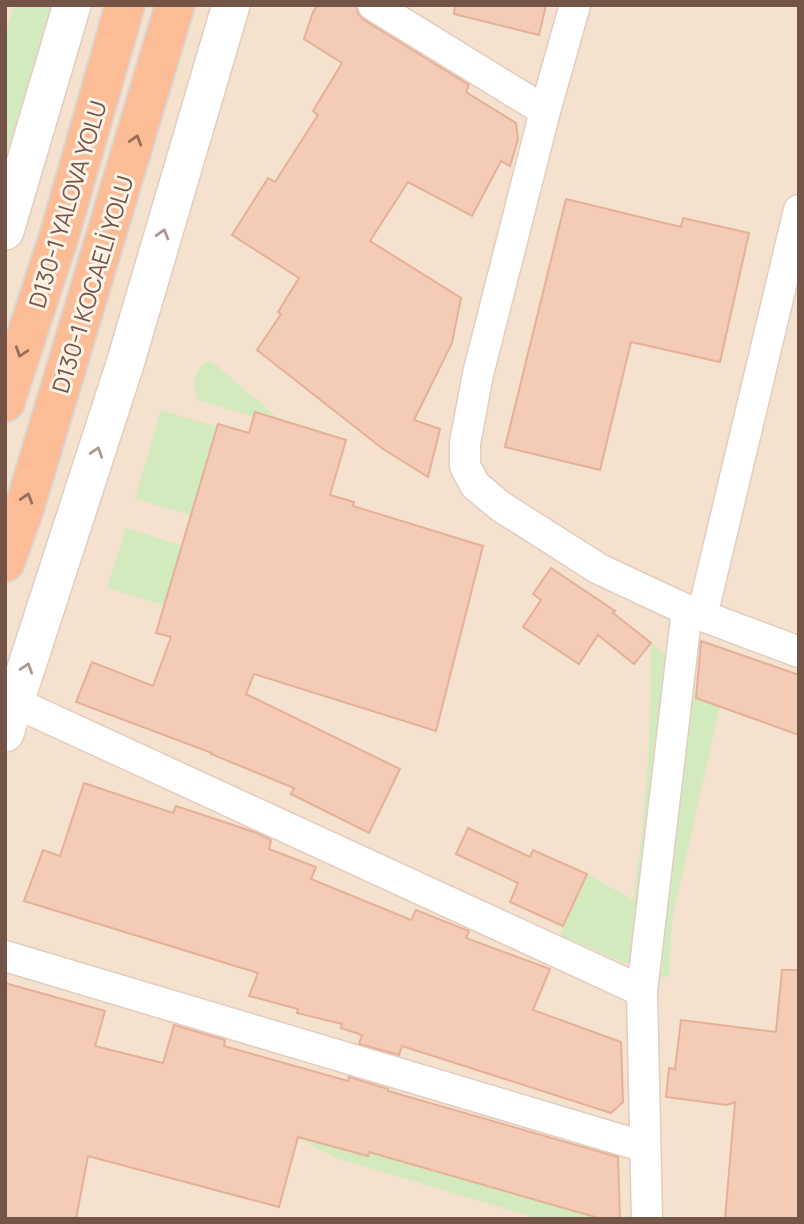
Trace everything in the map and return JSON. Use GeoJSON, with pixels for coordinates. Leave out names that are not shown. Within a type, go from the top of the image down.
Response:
{"type":"FeatureCollection","features":[{"type":"Feature","properties":{"kind":"highway","name":"D130-1 YALOVA YOLU"},"geometry":{"type":"LineString","coordinates":[[5,402],[59,236],[125,5]]}},
{"type":"Feature","properties":{"kind":"highway","name":"D130-1 KOCAELİ YOLU"},"geometry":{"type":"LineString","coordinates":[[5,562],[79,327],[175,5]]}},
{"type":"Feature","properties":{"kind":"street"},"geometry":{"type":"LineString","coordinates":[[5,231],[72,5]]}},
{"type":"Feature","properties":{"kind":"street"},"geometry":{"type":"LineString","coordinates":[[231,5],[125,364],[11,718],[642,991]]}},
{"type":"Feature","properties":{"kind":"street"},"geometry":{"type":"LineString","coordinates":[[373,5],[545,111]]}},
{"type":"Feature","properties":{"kind":"street"},"geometry":{"type":"LineString","coordinates":[[575,5],[478,374],[465,443],[466,466],[475,485],[500,506],[599,569],[695,613],[799,652]]}},
{"type":"Feature","properties":{"kind":"street"},"geometry":{"type":"LineString","coordinates":[[647,1219],[642,991],[695,613],[799,210]]}},
{"type":"Feature","properties":{"kind":"street"},"geometry":{"type":"LineString","coordinates":[[5,957],[645,1147]]}},
{"type":"Feature","properties":{"kind":"shaded area"},"geometry":{"type":"Polygon","coordinates":[[[5,5],[799,5],[799,1219],[5,1219],[5,5]]]}},
{"type":"Feature","properties":{"kind":"green space"},"geometry":{"type":"Polygon","coordinates":[[[15,5],[52,5],[5,160],[5,33],[15,5]]]}},
{"type":"Feature","properties":{"kind":"green space"},"geometry":{"type":"Polygon","coordinates":[[[209,361],[280,420],[255,412],[254,417],[198,400],[195,378],[209,361]]]}},
{"type":"Feature","properties":{"kind":"green space"},"geometry":{"type":"Polygon","coordinates":[[[161,410],[217,427],[191,515],[135,499],[161,410]]]}},
{"type":"Feature","properties":{"kind":"green space"},"geometry":{"type":"Polygon","coordinates":[[[126,528],[182,546],[164,605],[107,588],[126,528]]]}},
{"type":"Feature","properties":{"kind":"green space"},"geometry":{"type":"Polygon","coordinates":[[[651,643],[667,656],[631,963],[621,962],[560,935],[587,874],[633,900],[643,827],[649,744],[651,643]]]}},
{"type":"Feature","properties":{"kind":"green space"},"geometry":{"type":"Polygon","coordinates":[[[695,668],[696,698],[720,706],[672,920],[669,976],[660,977],[657,974],[695,668]]]}},
{"type":"Feature","properties":{"kind":"green space"},"geometry":{"type":"Polygon","coordinates":[[[389,1088],[407,1097],[390,1158],[602,1219],[540,1219],[333,1157],[298,1137],[368,1156],[389,1088]]]}},
{"type":"Feature","properties":{"kind":"building"},"geometry":{"type":"Polygon","coordinates":[[[318,5],[356,5],[358,14],[364,20],[469,85],[466,92],[516,123],[518,139],[510,166],[501,161],[472,216],[408,182],[370,241],[461,298],[452,343],[414,420],[440,429],[428,477],[383,449],[257,350],[281,314],[278,312],[299,278],[232,235],[268,178],[275,182],[318,115],[313,111],[342,63],[304,39],[318,5]]]}},
{"type":"Feature","properties":{"kind":"building"},"geometry":{"type":"Polygon","coordinates":[[[455,5],[546,5],[539,35],[454,14],[455,5]]]}},
{"type":"Feature","properties":{"kind":"building"},"geometry":{"type":"Polygon","coordinates":[[[566,199],[681,227],[683,218],[749,233],[720,362],[631,342],[600,470],[505,447],[566,199]]]}},
{"type":"Feature","properties":{"kind":"building"},"geometry":{"type":"Polygon","coordinates":[[[255,412],[346,440],[330,495],[354,502],[353,506],[483,546],[436,731],[254,674],[246,694],[400,769],[369,833],[291,794],[294,788],[212,753],[76,702],[92,662],[153,686],[171,637],[156,633],[218,424],[249,433],[255,412]]]}},
{"type":"Feature","properties":{"kind":"building"},"geometry":{"type":"Polygon","coordinates":[[[551,568],[615,611],[613,613],[651,643],[634,664],[598,635],[579,664],[523,627],[541,600],[533,594],[551,568]]]}},
{"type":"Feature","properties":{"kind":"building"},"geometry":{"type":"Polygon","coordinates":[[[701,641],[799,675],[799,735],[696,698],[701,641]]]}},
{"type":"Feature","properties":{"kind":"building"},"geometry":{"type":"Polygon","coordinates":[[[84,783],[173,813],[176,806],[257,833],[271,840],[269,849],[316,867],[311,879],[411,920],[416,910],[469,931],[466,938],[550,969],[533,1010],[621,1042],[623,1102],[611,1113],[402,1046],[399,1055],[359,1044],[362,1035],[341,1028],[342,1024],[297,1013],[298,1009],[249,996],[258,973],[24,901],[43,850],[60,856],[84,783]]]}},
{"type":"Feature","properties":{"kind":"building"},"geometry":{"type":"Polygon","coordinates":[[[468,828],[530,857],[533,850],[587,874],[563,926],[510,902],[518,883],[456,854],[468,828]]]}},
{"type":"Feature","properties":{"kind":"building"},"geometry":{"type":"Polygon","coordinates":[[[782,970],[799,970],[799,1219],[725,1219],[735,1102],[727,1105],[666,1097],[669,1068],[675,1069],[681,1020],[776,1032],[782,970]]]}},
{"type":"Feature","properties":{"kind":"building"},"geometry":{"type":"Polygon","coordinates":[[[5,983],[105,1011],[95,1046],[163,1063],[174,1025],[225,1040],[224,1046],[348,1081],[349,1077],[388,1091],[618,1157],[620,1219],[602,1219],[369,1152],[368,1156],[298,1137],[279,1207],[88,1156],[76,1219],[5,1219],[5,983]]]}}]}
